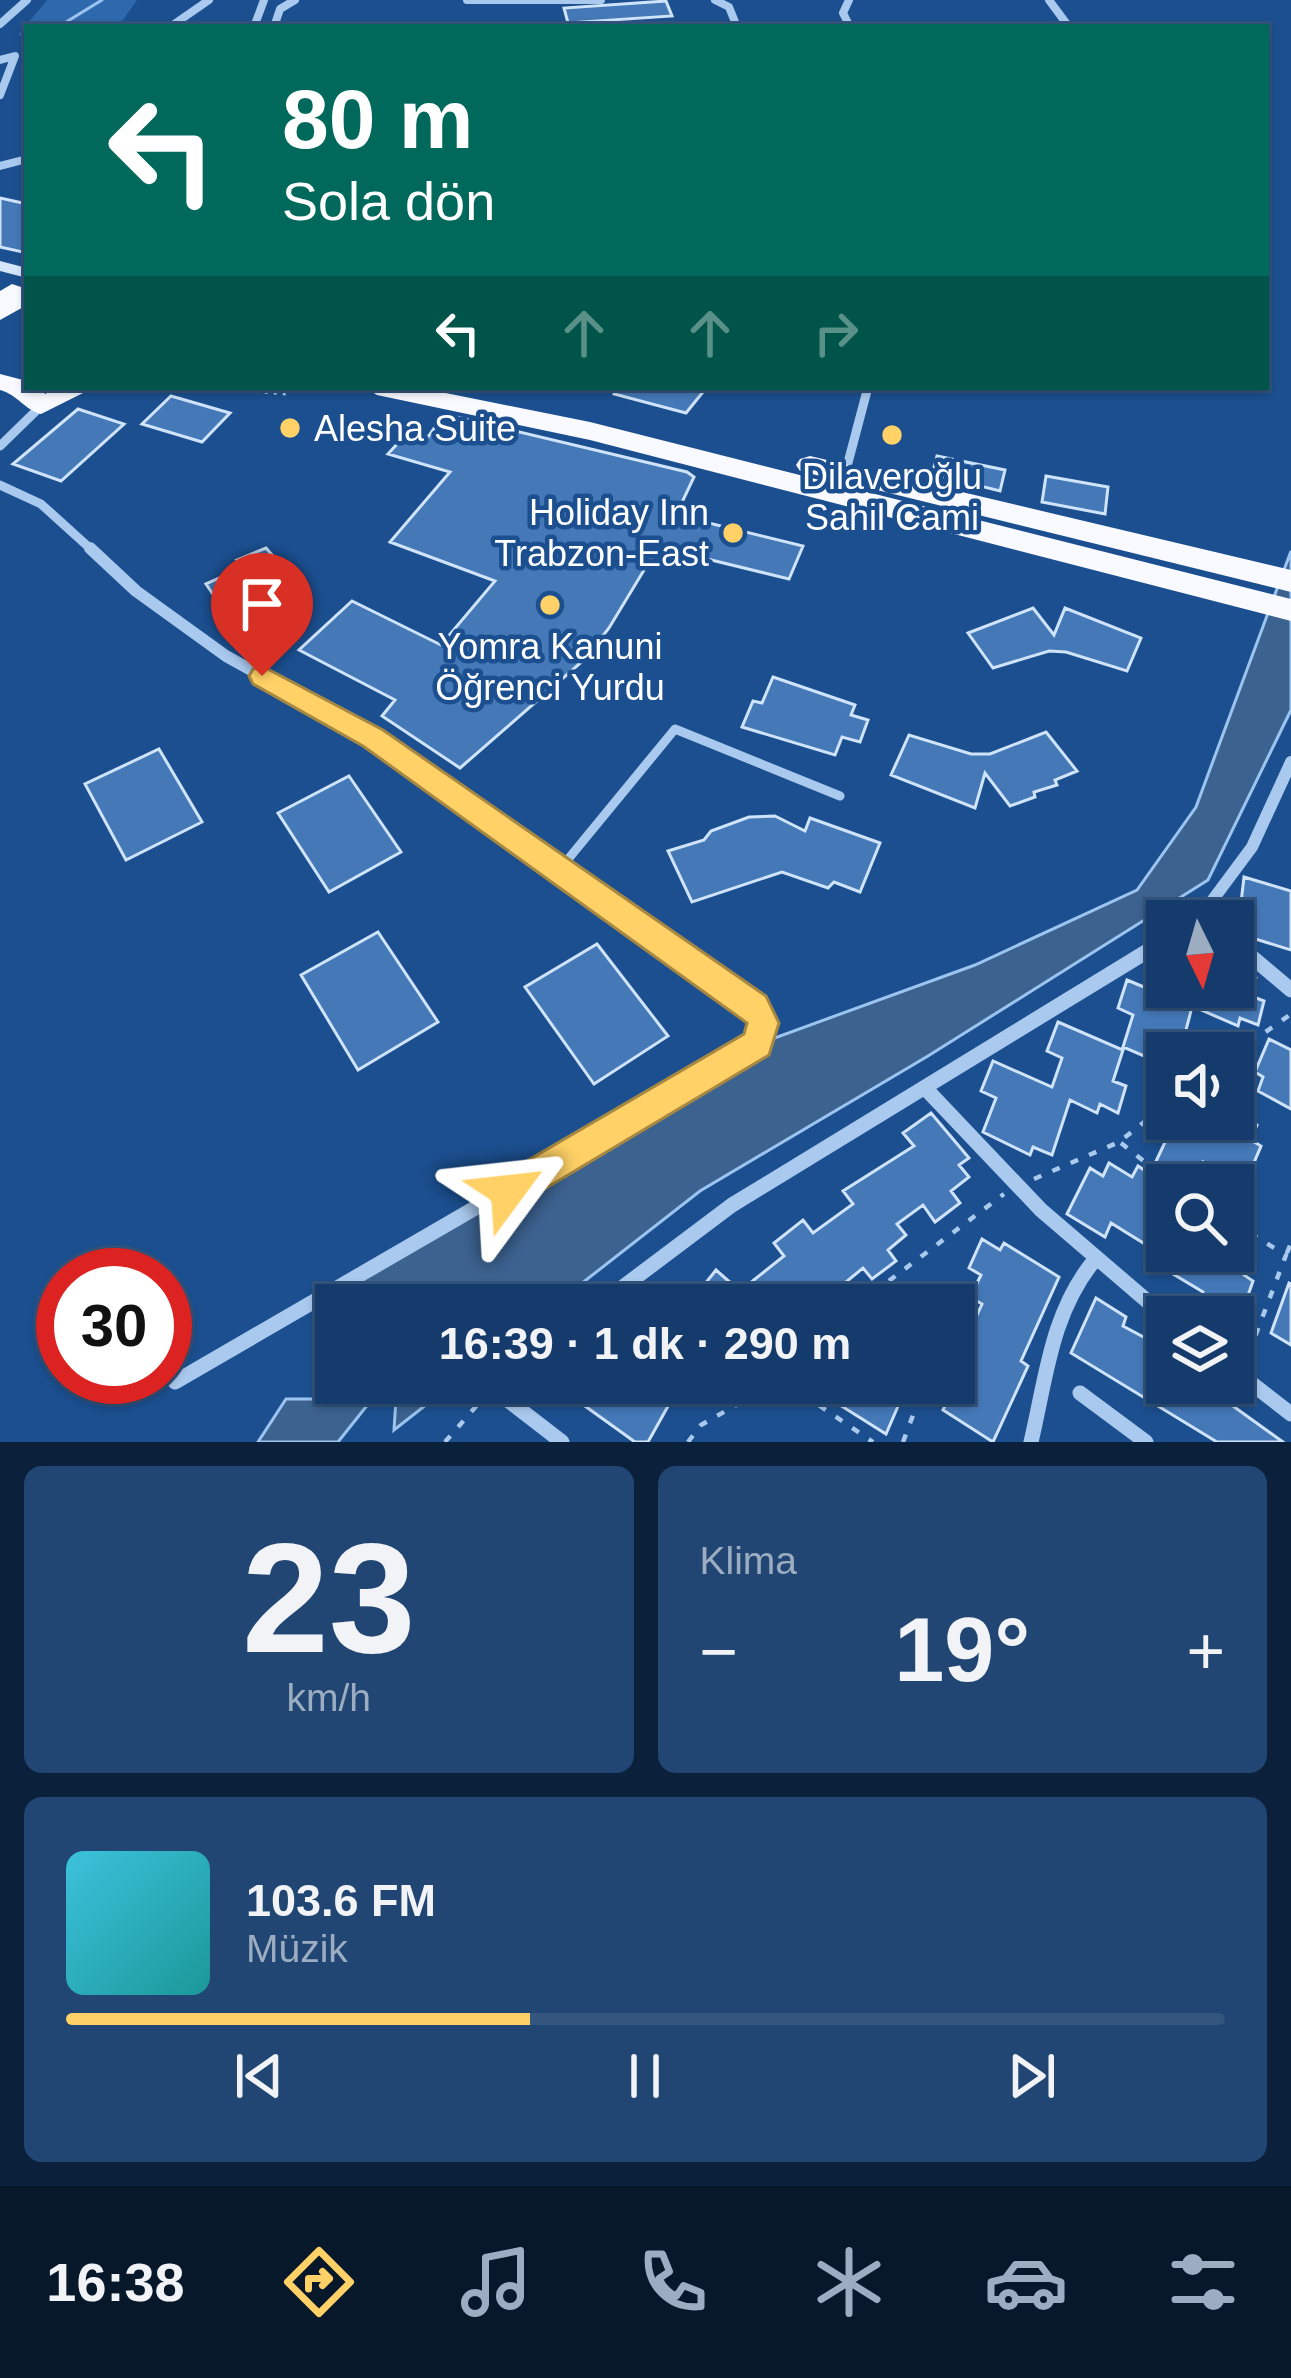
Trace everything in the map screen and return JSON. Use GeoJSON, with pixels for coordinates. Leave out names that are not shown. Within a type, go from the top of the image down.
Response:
{"type":"FeatureCollection","features":[{"type":"Feature","properties":{"kind":"highway"},"geometry":{"type":"LineString","coordinates":[[392,390],[590,431],[1160,564],[1291,581]]}},
{"type":"Feature","properties":{"kind":"highway"},"geometry":{"type":"LineString","coordinates":[[494,390],[845,474],[1160,564],[1291,610]]}},
{"type":"Feature","properties":{"kind":"main road"},"geometry":{"type":"LineString","coordinates":[[0,266],[13,293]]}},
{"type":"Feature","properties":{"kind":"street"},"geometry":{"type":"LineString","coordinates":[[0,24],[27,0]]}},
{"type":"Feature","properties":{"kind":"street"},"geometry":{"type":"LineString","coordinates":[[174,24],[208,0]]}},
{"type":"Feature","properties":{"kind":"street"},"geometry":{"type":"LineString","coordinates":[[275,24],[280,9],[295,0]]}},
{"type":"Feature","properties":{"kind":"street"},"geometry":{"type":"LineString","coordinates":[[467,0],[601,0]]}},
{"type":"Feature","properties":{"kind":"street"},"geometry":{"type":"LineString","coordinates":[[715,0],[729,7],[736,24]]}},
{"type":"Feature","properties":{"kind":"street"},"geometry":{"type":"LineString","coordinates":[[0,60],[15,56],[0,95]]}},
{"type":"Feature","properties":{"kind":"street"},"geometry":{"type":"LineString","coordinates":[[845,474],[865,390]]}},
{"type":"Feature","properties":{"kind":"street"},"geometry":{"type":"LineString","coordinates":[[0,446],[43,396]]}},
{"type":"Feature","properties":{"kind":"street"},"geometry":{"type":"LineString","coordinates":[[0,485],[41,504],[136,591],[226,656],[373,738],[754,1006],[763,1023],[758,1044],[192,1372]]}},
{"type":"Feature","properties":{"kind":"street"},"geometry":{"type":"LineString","coordinates":[[1217,900],[1252,847],[1291,762]]}},
{"type":"Feature","properties":{"kind":"street"},"geometry":{"type":"LineString","coordinates":[[627,1284],[732,1205],[1146,952]]}},
{"type":"Feature","properties":{"kind":"street"},"geometry":{"type":"LineString","coordinates":[[1254,959],[1291,990]]}},
{"type":"Feature","properties":{"kind":"street"},"geometry":{"type":"LineString","coordinates":[[926,1089],[1093,1262],[1146,1302]]}},
{"type":"Feature","properties":{"kind":"street"},"geometry":{"type":"LineString","coordinates":[[1030,1442],[1057,1324],[1079,1276],[1093,1262]]}},
{"type":"Feature","properties":{"kind":"street"},"geometry":{"type":"LineString","coordinates":[[1254,1385],[1291,1414]]}},
{"type":"Feature","properties":{"kind":"street"},"geometry":{"type":"LineString","coordinates":[[1080,1394],[1146,1442]]}},
{"type":"Feature","properties":{"kind":"street"},"geometry":{"type":"LineString","coordinates":[[517,1404],[562,1442]]}},
{"type":"Feature","properties":{"kind":"lane"},"geometry":{"type":"LineString","coordinates":[[560,869],[675,729],[840,796]]}},
{"type":"Feature","properties":{"kind":"path"},"geometry":{"type":"LineString","coordinates":[[238,390],[287,394],[291,390]]}},
{"type":"Feature","properties":{"kind":"path"},"geometry":{"type":"LineString","coordinates":[[1254,1040],[1291,1014]]}},
{"type":"Feature","properties":{"kind":"path"},"geometry":{"type":"LineString","coordinates":[[1119,1142],[1147,1164]]}},
{"type":"Feature","properties":{"kind":"path"},"geometry":{"type":"LineString","coordinates":[[1254,1236],[1286,1255]]}},
{"type":"Feature","properties":{"kind":"path"},"geometry":{"type":"LineString","coordinates":[[1254,1331],[1291,1243]]}},
{"type":"Feature","properties":{"kind":"path"},"geometry":{"type":"LineString","coordinates":[[445,1442],[480,1404]]}},
{"type":"Feature","properties":{"kind":"path"},"geometry":{"type":"LineString","coordinates":[[688,1442],[701,1425],[738,1404]]}},
{"type":"Feature","properties":{"kind":"path"},"geometry":{"type":"LineString","coordinates":[[817,1404],[873,1442]]}},
{"type":"Feature","properties":{"kind":"path"},"geometry":{"type":"LineString","coordinates":[[902,1442],[917,1404]]}},
{"type":"Feature","properties":{"kind":"shaded area"},"geometry":{"type":"Polygon","coordinates":[[[47,0],[137,0],[120,24],[27,24],[47,0]]]}},
{"type":"Feature","properties":{"kind":"shaded area"},"geometry":{"type":"Polygon","coordinates":[[[1291,551],[1291,710],[1208,880],[1176,900],[1146,900],[1146,919],[700,1191],[581,1284],[346,1284],[758,1044],[975,965],[1137,890],[1196,807],[1291,551]]]}},
{"type":"Feature","properties":{"kind":"shaded area"},"geometry":{"type":"Polygon","coordinates":[[[286,1399],[368,1404],[338,1442],[258,1442],[286,1399]]]}},
{"type":"Feature","properties":{"kind":"shaded area"},"geometry":{"type":"Polygon","coordinates":[[[396,1404],[427,1404],[394,1430],[396,1404]]]}},
{"type":"Feature","properties":{"kind":"building"},"geometry":{"type":"Polygon","coordinates":[[[666,1],[672,16],[568,23],[564,8],[666,1]]]}},
{"type":"Feature","properties":{"kind":"building"},"geometry":{"type":"Polygon","coordinates":[[[0,198],[24,203],[24,252],[0,247],[0,198]]]}},
{"type":"Feature","properties":{"kind":"building"},"geometry":{"type":"Polygon","coordinates":[[[615,390],[705,390],[686,413],[614,394],[615,390]]]}},
{"type":"Feature","properties":{"kind":"building"},"geometry":{"type":"Polygon","coordinates":[[[171,396],[230,413],[202,442],[142,424],[171,396]]]}},
{"type":"Feature","properties":{"kind":"building"},"geometry":{"type":"Polygon","coordinates":[[[78,409],[124,424],[61,481],[13,464],[78,409]]]}},
{"type":"Feature","properties":{"kind":"building","name":"Yomra Kanuni Öğrenci Yurdu"},"geometry":{"type":"Polygon","coordinates":[[[444,414],[687,472],[694,477],[676,515],[803,546],[789,579],[658,547],[585,659],[460,768],[382,716],[395,700],[299,650],[352,601],[441,645],[495,581],[390,542],[450,472],[388,454],[409,431],[428,437],[444,414]]]}},
{"type":"Feature","properties":{"kind":"building"},"geometry":{"type":"Polygon","coordinates":[[[937,456],[1005,470],[1000,491],[932,474],[937,456]]]}},
{"type":"Feature","properties":{"kind":"building"},"geometry":{"type":"Polygon","coordinates":[[[1046,476],[1108,487],[1105,514],[1042,502],[1046,476]]]}},
{"type":"Feature","properties":{"kind":"building"},"geometry":{"type":"Polygon","coordinates":[[[266,548],[293,579],[225,612],[206,584],[244,567],[237,560],[266,548]]]}},
{"type":"Feature","properties":{"kind":"building"},"geometry":{"type":"Polygon","coordinates":[[[1033,608],[1054,635],[1065,608],[1141,638],[1127,671],[1049,651],[993,668],[968,633],[1033,608]]]}},
{"type":"Feature","properties":{"kind":"building"},"geometry":{"type":"Polygon","coordinates":[[[773,677],[855,705],[851,715],[868,720],[860,742],[842,737],[835,755],[742,727],[753,701],[762,703],[773,677]]]}},
{"type":"Feature","properties":{"kind":"building"},"geometry":{"type":"Polygon","coordinates":[[[1046,732],[1077,771],[1010,806],[985,773],[975,808],[891,775],[909,735],[971,754],[990,754],[1046,732]]]}},
{"type":"Feature","properties":{"kind":"building"},"geometry":{"type":"Polygon","coordinates":[[[159,749],[202,822],[126,860],[85,784],[159,749]]]}},
{"type":"Feature","properties":{"kind":"building"},"geometry":{"type":"Polygon","coordinates":[[[349,776],[401,852],[329,892],[278,813],[349,776]]]}},
{"type":"Feature","properties":{"kind":"building"},"geometry":{"type":"Polygon","coordinates":[[[775,816],[805,831],[810,818],[880,843],[860,892],[834,882],[828,888],[782,872],[692,902],[668,851],[704,840],[711,831],[749,817],[775,816]]]}},
{"type":"Feature","properties":{"kind":"building"},"geometry":{"type":"Polygon","coordinates":[[[1244,877],[1291,891],[1291,950],[1254,939],[1254,900],[1241,900],[1244,877]]]}},
{"type":"Feature","properties":{"kind":"building"},"geometry":{"type":"Polygon","coordinates":[[[378,932],[438,1022],[358,1070],[301,975],[378,932]]]}},
{"type":"Feature","properties":{"kind":"building"},"geometry":{"type":"Polygon","coordinates":[[[597,944],[668,1036],[594,1084],[525,987],[597,944]]]}},
{"type":"Feature","properties":{"kind":"building"},"geometry":{"type":"Polygon","coordinates":[[[1127,980],[1146,988],[1146,1008],[1192,1008],[1185,1032],[1146,1032],[1146,1057],[1123,1047],[1133,1015],[1118,1008],[1127,980]]]}},
{"type":"Feature","properties":{"kind":"building"},"geometry":{"type":"Polygon","coordinates":[[[1254,997],[1264,1001],[1258,1025],[1240,1018],[1238,1026],[1197,1008],[1254,1008],[1254,997]]]}},
{"type":"Feature","properties":{"kind":"building"},"geometry":{"type":"Polygon","coordinates":[[[1058,1022],[1123,1050],[1113,1081],[1126,1086],[1118,1113],[1100,1104],[1097,1113],[1070,1100],[1052,1155],[1033,1147],[1030,1155],[983,1132],[996,1098],[981,1091],[993,1061],[1052,1087],[1062,1058],[1047,1051],[1058,1022]]]}},
{"type":"Feature","properties":{"kind":"building"},"geometry":{"type":"Polygon","coordinates":[[[1269,1039],[1291,1050],[1291,1109],[1258,1091],[1263,1077],[1255,1072],[1269,1039]]]}},
{"type":"Feature","properties":{"kind":"building"},"geometry":{"type":"Polygon","coordinates":[[[931,1113],[969,1158],[959,1165],[969,1177],[951,1191],[960,1203],[935,1222],[923,1205],[897,1224],[906,1235],[888,1250],[896,1261],[872,1279],[863,1268],[844,1284],[749,1284],[784,1256],[774,1243],[803,1220],[813,1233],[853,1204],[843,1191],[914,1146],[903,1133],[931,1113]]]}},
{"type":"Feature","properties":{"kind":"building"},"geometry":{"type":"Polygon","coordinates":[[[1166,1140],[1251,1140],[1261,1146],[1253,1164],[1155,1164],[1166,1140]]]}},
{"type":"Feature","properties":{"kind":"building"},"geometry":{"type":"Polygon","coordinates":[[[1109,1163],[1132,1177],[1138,1166],[1146,1171],[1146,1245],[1111,1223],[1105,1237],[1067,1214],[1090,1168],[1103,1176],[1109,1163]]]}},
{"type":"Feature","properties":{"kind":"building"},"geometry":{"type":"Polygon","coordinates":[[[982,1239],[1000,1250],[1004,1243],[1059,1277],[1021,1361],[1028,1366],[993,1442],[943,1410],[946,1404],[975,1404],[975,1319],[982,1304],[975,1300],[975,1287],[981,1275],[969,1268],[982,1239]]]}},
{"type":"Feature","properties":{"kind":"building"},"geometry":{"type":"Polygon","coordinates":[[[716,1270],[732,1284],[705,1284],[716,1270]]]}},
{"type":"Feature","properties":{"kind":"building"},"geometry":{"type":"Polygon","coordinates":[[[1170,1272],[1245,1272],[1253,1281],[1248,1296],[1202,1296],[1203,1292],[1170,1272]]]}},
{"type":"Feature","properties":{"kind":"building"},"geometry":{"type":"Polygon","coordinates":[[[1291,1284],[1291,1345],[1271,1333],[1291,1284]]]}},
{"type":"Feature","properties":{"kind":"building"},"geometry":{"type":"Polygon","coordinates":[[[1096,1298],[1126,1317],[1123,1326],[1146,1338],[1146,1399],[1071,1353],[1096,1298]]]}},
{"type":"Feature","properties":{"kind":"building"},"geometry":{"type":"Polygon","coordinates":[[[582,1404],[669,1404],[648,1442],[635,1442],[582,1404]]]}},
{"type":"Feature","properties":{"kind":"building"},"geometry":{"type":"Polygon","coordinates":[[[838,1404],[899,1404],[886,1434],[838,1404]]]}},
{"type":"Feature","properties":{"kind":"building"},"geometry":{"type":"Polygon","coordinates":[[[1155,1404],[1230,1404],[1283,1442],[1217,1442],[1155,1404]]]}},
{"type":"Feature","properties":{"kind":"waterway"},"geometry":{"type":"LineString","coordinates":[[63,24],[102,0]]}},
{"type":"Feature","properties":{"kind":"place","name":"Alesha Suite"},"geometry":{"type":"Point","coordinates":[290,428]}},
{"type":"Feature","properties":{"kind":"place","name":"Dilaveroğlu Sahil Cami"},"geometry":{"type":"Point","coordinates":[892,435]}},
{"type":"Feature","properties":{"kind":"place","name":"Holiday Inn Trabzon-East"},"geometry":{"type":"Point","coordinates":[733,533]}},
{"type":"Feature","properties":{"kind":"place","name":"Yomra Kanuni Öğrenci Yurdu"},"geometry":{"type":"Point","coordinates":[550,605]}},
{"type":"Feature","properties":{"kind":"route"},"geometry":{"type":"LineString","coordinates":[[262,676],[373,738],[754,1006],[763,1023],[758,1044],[508,1191]]}}]}
